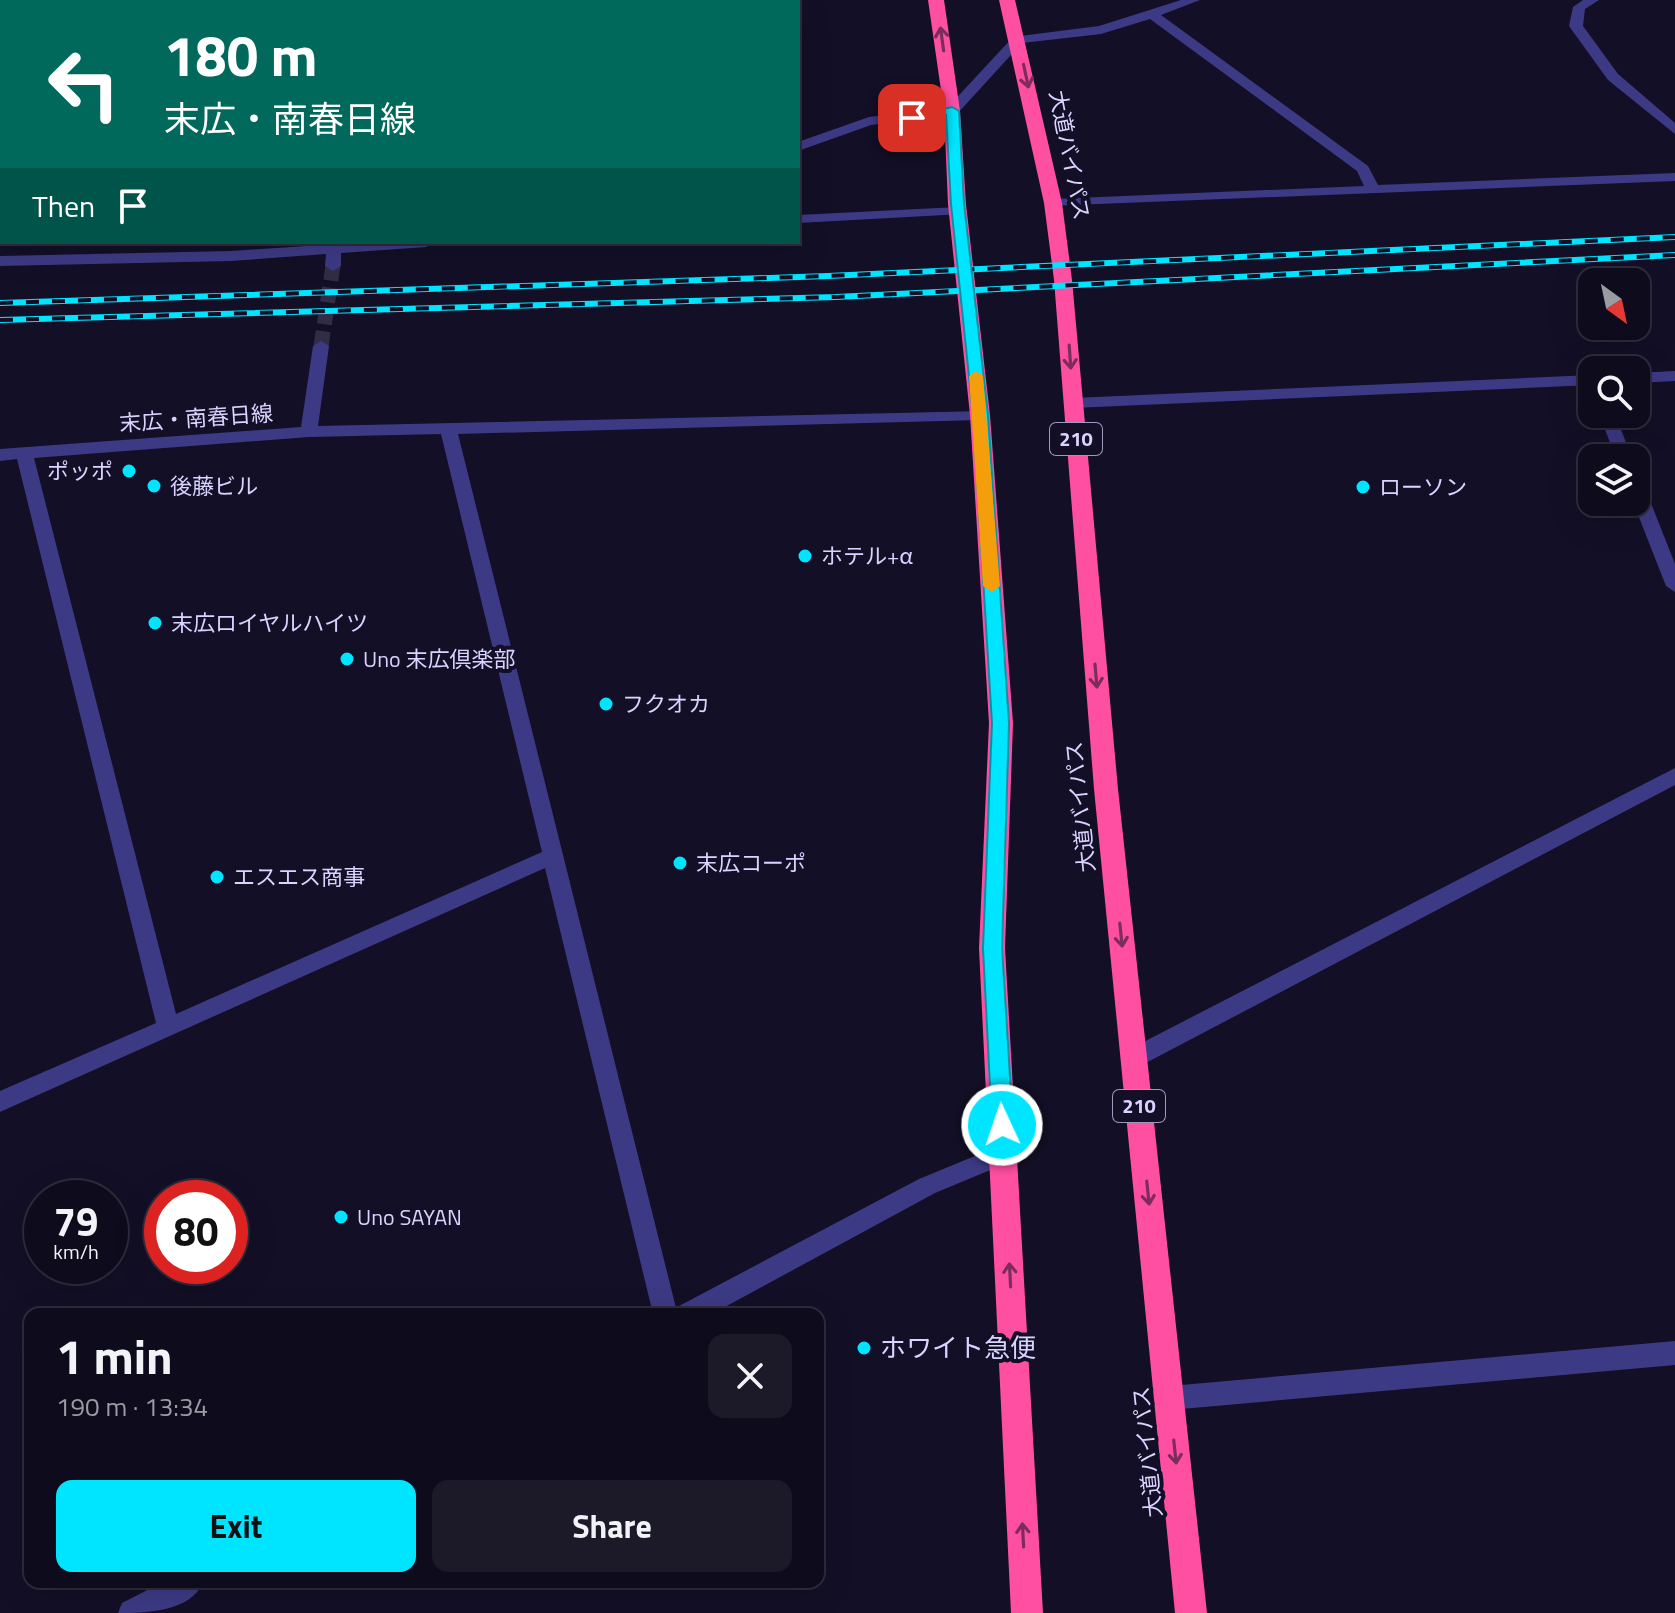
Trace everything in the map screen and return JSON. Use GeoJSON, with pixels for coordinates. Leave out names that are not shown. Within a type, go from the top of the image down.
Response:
{"type":"FeatureCollection","features":[{"type":"Feature","properties":{"kind":"highway"},"geometry":{"type":"LineString","coordinates":[[936,0],[952,111],[958,211],[980,415],[1001,723],[992,948],[1027,1613]]}},
{"type":"Feature","properties":{"kind":"highway","name":"大道バイパス"},"geometry":{"type":"LineString","coordinates":[[1007,0],[1053,203],[1063,280],[1105,775],[1191,1613]]}},
{"type":"Feature","properties":{"kind":"street"},"geometry":{"type":"LineString","coordinates":[[800,146],[869,121],[952,111],[1018,40],[1101,30],[1194,0]]}},
{"type":"Feature","properties":{"kind":"street"},"geometry":{"type":"LineString","coordinates":[[1593,0],[1579,7],[1576,26],[1613,77],[1675,130]]}},
{"type":"Feature","properties":{"kind":"street"},"geometry":{"type":"LineString","coordinates":[[1153,15],[1363,169],[1373,190]]}},
{"type":"Feature","properties":{"kind":"street"},"geometry":{"type":"LineString","coordinates":[[1053,203],[1675,177]]}},
{"type":"Feature","properties":{"kind":"street"},"geometry":{"type":"LineString","coordinates":[[800,219],[958,211]]}},
{"type":"Feature","properties":{"kind":"street"},"geometry":{"type":"LineString","coordinates":[[0,261],[231,256],[400,244]]}},
{"type":"Feature","properties":{"kind":"street"},"geometry":{"type":"LineString","coordinates":[[333,266],[334,249]]}},
{"type":"Feature","properties":{"kind":"street"},"geometry":{"type":"LineString","coordinates":[[309,432],[321,346]]}},
{"type":"Feature","properties":{"kind":"street"},"geometry":{"type":"LineString","coordinates":[[1650,377],[1675,376]]}},
{"type":"Feature","properties":{"kind":"street"},"geometry":{"type":"LineString","coordinates":[[1073,403],[1578,381]]}},
{"type":"Feature","properties":{"kind":"street","name":"末広・南春日線"},"geometry":{"type":"LineString","coordinates":[[0,455],[309,432],[980,415]]}},
{"type":"Feature","properties":{"kind":"street"},"geometry":{"type":"LineString","coordinates":[[448,429],[664,1308]]}},
{"type":"Feature","properties":{"kind":"street"},"geometry":{"type":"LineString","coordinates":[[24,453],[168,1027]]}},
{"type":"Feature","properties":{"kind":"street"},"geometry":{"type":"LineString","coordinates":[[1647,516],[1675,586]]}},
{"type":"Feature","properties":{"kind":"street"},"geometry":{"type":"LineString","coordinates":[[1134,1058],[1675,776]]}},
{"type":"Feature","properties":{"kind":"street"},"geometry":{"type":"LineString","coordinates":[[0,1102],[553,856]]}},
{"type":"Feature","properties":{"kind":"street"},"geometry":{"type":"LineString","coordinates":[[699,1308],[927,1186],[1004,1154]]}},
{"type":"Feature","properties":{"kind":"street"},"geometry":{"type":"LineString","coordinates":[[1170,1398],[1675,1353]]}},
{"type":"Feature","properties":{"kind":"street"},"geometry":{"type":"LineString","coordinates":[[132,1613],[179,1588]]}},
{"type":"Feature","properties":{"kind":"tunnel"},"geometry":{"type":"LineString","coordinates":[[321,346],[333,266]]}},
{"type":"Feature","properties":{"kind":"railway"},"geometry":{"type":"LineString","coordinates":[[0,303],[828,276],[1675,237]]}},
{"type":"Feature","properties":{"kind":"railway"},"geometry":{"type":"LineString","coordinates":[[0,320],[836,297],[1675,255]]}},
{"type":"Feature","properties":{"kind":"slow traffic"},"geometry":{"type":"LineString","coordinates":[[976,376],[992,586]]}},
{"type":"Feature","properties":{"kind":"place","name":"ポッポ"},"geometry":{"type":"Point","coordinates":[129,471]}},
{"type":"Feature","properties":{"kind":"place","name":"後藤ビル"},"geometry":{"type":"Point","coordinates":[154,486]}},
{"type":"Feature","properties":{"kind":"place","name":"ローソン"},"geometry":{"type":"Point","coordinates":[1363,487]}},
{"type":"Feature","properties":{"kind":"place","name":"ホテル+α"},"geometry":{"type":"Point","coordinates":[805,556]}},
{"type":"Feature","properties":{"kind":"place","name":"末広ロイヤルハイツ"},"geometry":{"type":"Point","coordinates":[155,623]}},
{"type":"Feature","properties":{"kind":"place","name":"Uno 末広倶楽部"},"geometry":{"type":"Point","coordinates":[347,659]}},
{"type":"Feature","properties":{"kind":"place","name":"フクオカ"},"geometry":{"type":"Point","coordinates":[606,704]}},
{"type":"Feature","properties":{"kind":"place","name":"末広コーポ"},"geometry":{"type":"Point","coordinates":[680,863]}},
{"type":"Feature","properties":{"kind":"place","name":"エスエス商事"},"geometry":{"type":"Point","coordinates":[217,877]}},
{"type":"Feature","properties":{"kind":"place","name":"Uno SAYAN"},"geometry":{"type":"Point","coordinates":[341,1217]}},
{"type":"Feature","properties":{"kind":"place","name":"ホワイト急便"},"geometry":{"type":"Point","coordinates":[864,1348]}},
{"type":"Feature","properties":{"kind":"route"},"geometry":{"type":"LineString","coordinates":[[912,118],[952,111],[957,204],[980,415],[1001,723],[992,948],[1002,1125]]}}]}
